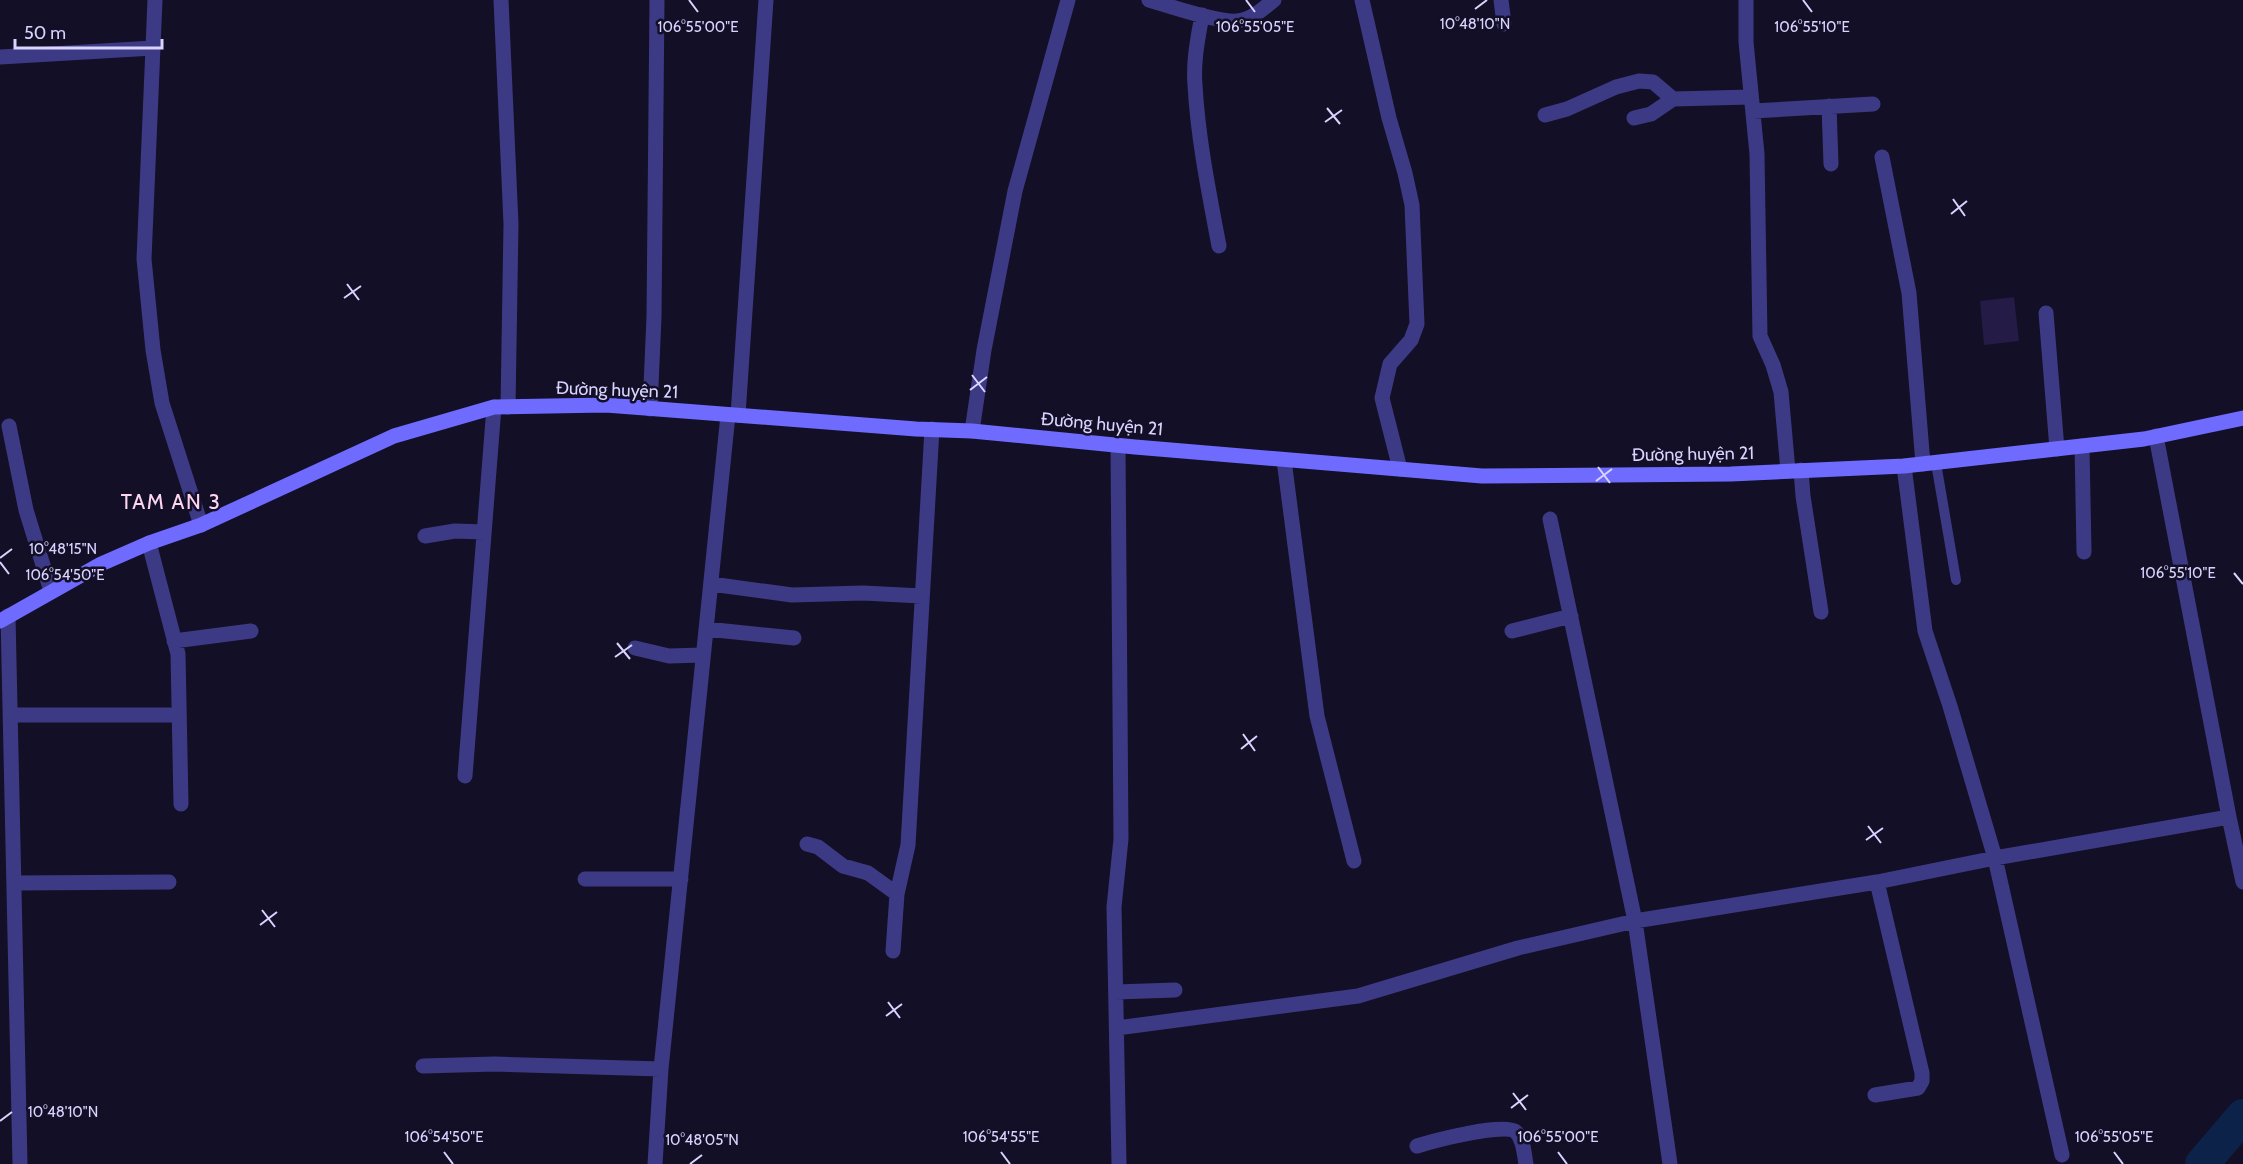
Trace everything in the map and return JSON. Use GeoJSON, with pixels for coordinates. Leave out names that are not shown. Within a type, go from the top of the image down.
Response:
{"type":"FeatureCollection","features":[{"type":"Feature","properties":{"kind":"street"},"geometry":{"type":"LineString","coordinates":[[155,0],[144,259],[152,338],[162,403],[201,525]]}},
{"type":"Feature","properties":{"kind":"street"},"geometry":{"type":"LineString","coordinates":[[465,776],[484,532],[501,407],[511,224],[501,0]]}},
{"type":"Feature","properties":{"kind":"street"},"geometry":{"type":"LineString","coordinates":[[650,409],[654,317],[657,0]]}},
{"type":"Feature","properties":{"kind":"street"},"geometry":{"type":"LineString","coordinates":[[655,1164],[661,1069],[703,655],[733,415],[766,0]]}},
{"type":"Feature","properties":{"kind":"street"},"geometry":{"type":"LineString","coordinates":[[972,431],[984,350],[1015,191],[1068,0]]}},
{"type":"Feature","properties":{"kind":"street"},"geometry":{"type":"LineString","coordinates":[[1149,0],[1202,15],[1237,21],[1253,17],[1274,0]]}},
{"type":"Feature","properties":{"kind":"street"},"geometry":{"type":"LineString","coordinates":[[1362,0],[1412,205],[1417,324],[1412,340],[1390,364],[1382,398],[1400,470]]}},
{"type":"Feature","properties":{"kind":"street"},"geometry":{"type":"LineString","coordinates":[[1502,0],[1504,24]]}},
{"type":"Feature","properties":{"kind":"street"},"geometry":{"type":"LineString","coordinates":[[1746,0],[1746,42],[1757,154],[1760,336],[1773,365],[1781,392],[1794,470],[1803,496],[1821,612]]}},
{"type":"Feature","properties":{"kind":"street"},"geometry":{"type":"LineString","coordinates":[[1202,15],[1196,49],[1194,83],[1204,165],[1219,246]]}},
{"type":"Feature","properties":{"kind":"street"},"geometry":{"type":"LineString","coordinates":[[0,57],[153,48]]}},
{"type":"Feature","properties":{"kind":"street"},"geometry":{"type":"LineString","coordinates":[[1545,115],[1567,109],[1616,87],[1639,81],[1653,82],[1673,99],[1828,106],[1873,104]]}},
{"type":"Feature","properties":{"kind":"street"},"geometry":{"type":"LineString","coordinates":[[1634,118],[1651,114],[1673,99]]}},
{"type":"Feature","properties":{"kind":"street"},"geometry":{"type":"LineString","coordinates":[[1828,106],[1831,164]]}},
{"type":"Feature","properties":{"kind":"street"},"geometry":{"type":"LineString","coordinates":[[1882,157],[1909,293],[1930,463]]}},
{"type":"Feature","properties":{"kind":"street"},"geometry":{"type":"LineString","coordinates":[[2046,313],[2057,449]]}},
{"type":"Feature","properties":{"kind":"street","name":"Đường huyện 21"},"geometry":{"type":"LineString","coordinates":[[4,619],[101,564],[148,543],[201,525],[394,436],[501,407],[606,405],[972,431],[1118,446],[1482,476],[1731,474],[1904,466],[2156,436],[2243,418]]}},
{"type":"Feature","properties":{"kind":"street"},"geometry":{"type":"LineString","coordinates":[[9,426],[26,510],[51,591]]}},
{"type":"Feature","properties":{"kind":"street"},"geometry":{"type":"LineString","coordinates":[[892,951],[897,894],[908,845],[932,429]]}},
{"type":"Feature","properties":{"kind":"street"},"geometry":{"type":"LineString","coordinates":[[2156,436],[2243,882]]}},
{"type":"Feature","properties":{"kind":"street"},"geometry":{"type":"LineString","coordinates":[[1118,446],[1121,839],[1114,908],[1119,1164]]}},
{"type":"Feature","properties":{"kind":"street"},"geometry":{"type":"LineString","coordinates":[[2082,446],[2084,552]]}},
{"type":"Feature","properties":{"kind":"street"},"geometry":{"type":"LineString","coordinates":[[1284,460],[1317,716],[1354,861]]}},
{"type":"Feature","properties":{"kind":"street"},"geometry":{"type":"LineString","coordinates":[[1904,466],[1924,631],[1950,706],[1995,858],[2062,1155]]}},
{"type":"Feature","properties":{"kind":"street"},"geometry":{"type":"LineString","coordinates":[[1550,519],[1635,921],[1670,1164]]}},
{"type":"Feature","properties":{"kind":"street"},"geometry":{"type":"LineString","coordinates":[[425,536],[455,531],[484,532]]}},
{"type":"Feature","properties":{"kind":"street"},"geometry":{"type":"LineString","coordinates":[[148,543],[178,654],[181,804]]}},
{"type":"Feature","properties":{"kind":"street"},"geometry":{"type":"LineString","coordinates":[[711,584],[792,595],[862,593],[922,596]]}},
{"type":"Feature","properties":{"kind":"street"},"geometry":{"type":"LineString","coordinates":[[1512,632],[1571,616]]}},
{"type":"Feature","properties":{"kind":"street"},"geometry":{"type":"LineString","coordinates":[[4,619],[10,715],[20,1164]]}},
{"type":"Feature","properties":{"kind":"street"},"geometry":{"type":"LineString","coordinates":[[706,629],[794,638]]}},
{"type":"Feature","properties":{"kind":"street"},"geometry":{"type":"LineString","coordinates":[[174,641],[251,631]]}},
{"type":"Feature","properties":{"kind":"street"},"geometry":{"type":"LineString","coordinates":[[635,648],[669,656],[703,655]]}},
{"type":"Feature","properties":{"kind":"street"},"geometry":{"type":"LineString","coordinates":[[10,715],[179,715]]}},
{"type":"Feature","properties":{"kind":"street"},"geometry":{"type":"LineString","coordinates":[[1117,1028],[1359,996],[1518,948],[1635,921],[1877,882],[1995,858],[2229,817]]}},
{"type":"Feature","properties":{"kind":"street"},"geometry":{"type":"LineString","coordinates":[[807,844],[818,847],[843,866],[868,873],[897,894]]}},
{"type":"Feature","properties":{"kind":"street"},"geometry":{"type":"LineString","coordinates":[[585,879],[681,879]]}},
{"type":"Feature","properties":{"kind":"street"},"geometry":{"type":"LineString","coordinates":[[14,883],[170,882]]}},
{"type":"Feature","properties":{"kind":"street"},"geometry":{"type":"LineString","coordinates":[[1875,1095],[1918,1088],[1922,1081],[1877,882]]}},
{"type":"Feature","properties":{"kind":"street"},"geometry":{"type":"LineString","coordinates":[[1116,992],[1175,990]]}},
{"type":"Feature","properties":{"kind":"street"},"geometry":{"type":"LineString","coordinates":[[423,1066],[495,1064],[661,1069]]}},
{"type":"Feature","properties":{"kind":"street"},"geometry":{"type":"LineString","coordinates":[[1417,1146],[1469,1134],[1502,1129],[1513,1130],[1518,1134],[1523,1146],[1526,1164]]}},
{"type":"Feature","properties":{"kind":"lane"},"geometry":{"type":"LineString","coordinates":[[1930,463],[1956,580]]}},
{"type":"Feature","properties":{"kind":"building"},"geometry":{"type":"Polygon","coordinates":[[[2014,297],[2019,341],[1984,345],[1980,301],[2014,297]]]}},
{"type":"Feature","properties":{"kind":"waterway"},"geometry":{"type":"LineString","coordinates":[[2202,1164],[2243,1116]]}},
{"type":"Feature","properties":{"kind":"district","name":"TAM AN 3"},"geometry":{"type":"Point","coordinates":[171,501]}}]}
